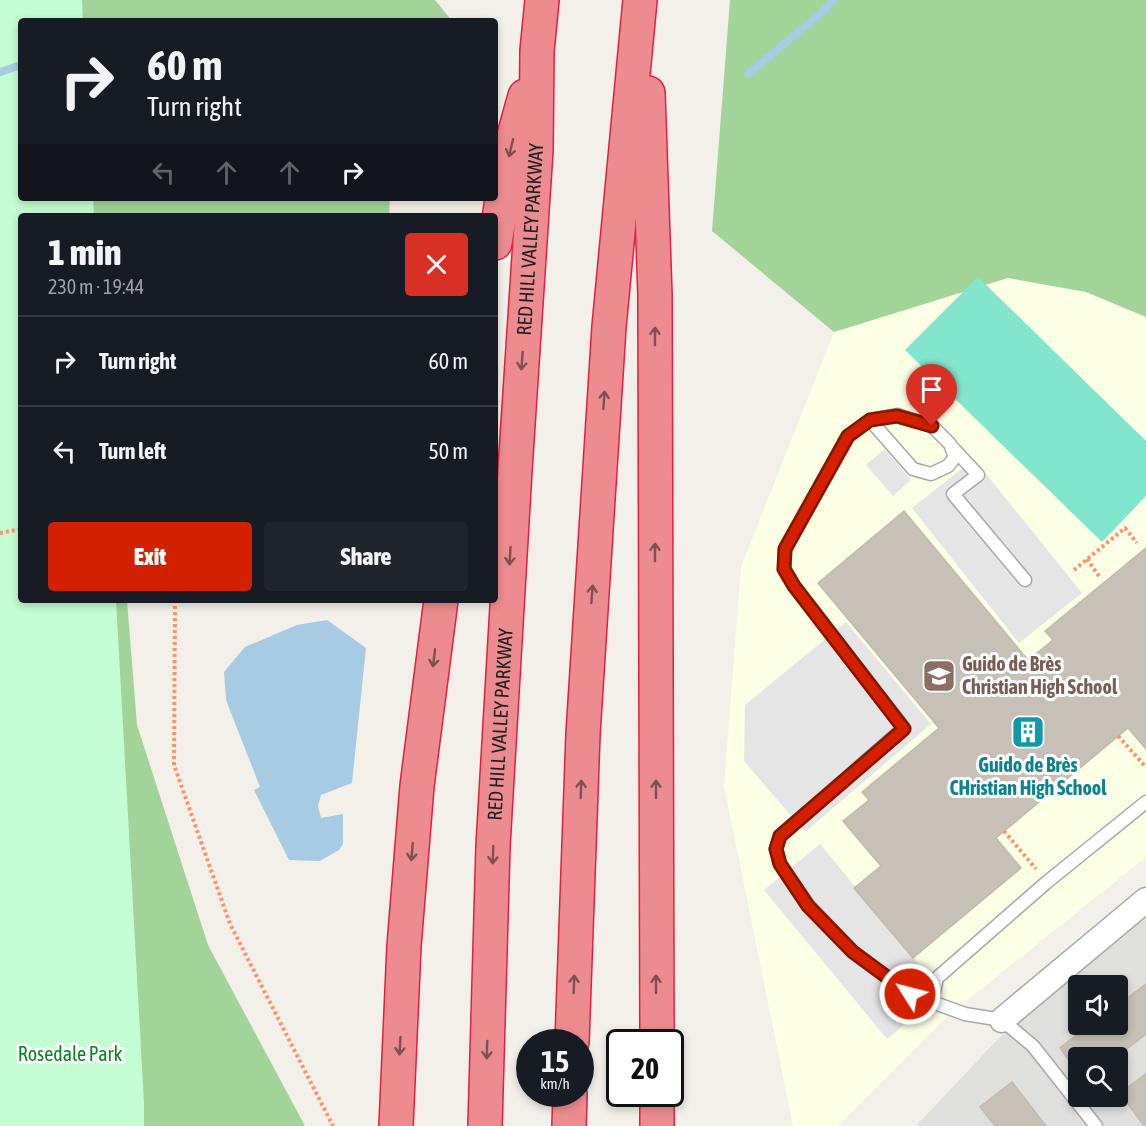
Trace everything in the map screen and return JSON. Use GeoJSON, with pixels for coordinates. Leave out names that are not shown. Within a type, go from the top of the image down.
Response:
{"type":"FeatureCollection","features":[{"type":"Feature","properties":{"kind":"highway","name":"RED HILL VALLEY PARKWAY"},"geometry":{"type":"LineString","coordinates":[[485,1126],[493,846],[536,150],[537,51],[542,0]]}},
{"type":"Feature","properties":{"kind":"highway"},"geometry":{"type":"LineString","coordinates":[[572,1029],[583,734],[609,327],[640,0]]}},
{"type":"Feature","properties":{"kind":"highway"},"geometry":{"type":"LineString","coordinates":[[645,0],[654,296],[657,1029]]}},
{"type":"Feature","properties":{"kind":"highway"},"geometry":{"type":"LineString","coordinates":[[498,224],[510,150],[537,51]]}},
{"type":"Feature","properties":{"kind":"highway"},"geometry":{"type":"LineString","coordinates":[[396,1126],[404,946],[417,786],[441,603]]}},
{"type":"Feature","properties":{"kind":"highway"},"geometry":{"type":"LineString","coordinates":[[569,1126],[570,1107]]}},
{"type":"Feature","properties":{"kind":"highway"},"geometry":{"type":"LineString","coordinates":[[657,1107],[657,1126]]}},
{"type":"Feature","properties":{"kind":"street"},"geometry":{"type":"LineString","coordinates":[[1002,1020],[1146,900]]}},
{"type":"Feature","properties":{"kind":"lane"},"geometry":{"type":"LineString","coordinates":[[1025,580],[953,494],[978,475],[932,426],[897,416],[870,420],[848,436],[785,549],[784,569],[794,586],[904,729],[780,836],[776,849],[780,864],[808,906],[853,952],[910,994],[966,1014],[1002,1020],[1033,1046],[1096,1126]]}},
{"type":"Feature","properties":{"kind":"lane"},"geometry":{"type":"LineString","coordinates":[[870,420],[913,469],[931,474],[948,466],[955,457],[950,444]]}},
{"type":"Feature","properties":{"kind":"lane"},"geometry":{"type":"LineString","coordinates":[[932,1001],[937,978],[1047,882],[1146,802]]}},
{"type":"Feature","properties":{"kind":"path"},"geometry":{"type":"LineString","coordinates":[[1074,570],[1125,528],[1137,543]]}},
{"type":"Feature","properties":{"kind":"path"},"geometry":{"type":"LineString","coordinates":[[0,533],[18,530]]}},
{"type":"Feature","properties":{"kind":"path"},"geometry":{"type":"LineString","coordinates":[[1087,559],[1099,576]]}},
{"type":"Feature","properties":{"kind":"path"},"geometry":{"type":"LineString","coordinates":[[175,603],[174,765],[230,924],[333,1126]]}},
{"type":"Feature","properties":{"kind":"path"},"geometry":{"type":"LineString","coordinates":[[1118,736],[1146,767]]}},
{"type":"Feature","properties":{"kind":"path"},"geometry":{"type":"LineString","coordinates":[[1004,831],[1039,873]]}},
{"type":"Feature","properties":{"kind":"shaded area","name":"Guido de Brès Christian High School"},"geometry":{"type":"Polygon","coordinates":[[[1008,278],[1086,292],[1146,317],[1146,857],[950,1014],[838,1126],[793,1126],[724,786],[741,567],[834,332],[1008,278]]]}},
{"type":"Feature","properties":{"kind":"shaded area"},"geometry":{"type":"Polygon","coordinates":[[[885,449],[911,480],[893,496],[866,465],[885,449]]]}},
{"type":"Feature","properties":{"kind":"shaded area"},"geometry":{"type":"Polygon","coordinates":[[[974,459],[1082,593],[1019,643],[912,508],[974,459]]]}},
{"type":"Feature","properties":{"kind":"shaded area"},"geometry":{"type":"Polygon","coordinates":[[[846,622],[931,724],[805,832],[744,761],[745,705],[846,622]]]}},
{"type":"Feature","properties":{"kind":"shaded area"},"geometry":{"type":"Polygon","coordinates":[[[820,844],[922,968],[884,1000],[904,1025],[887,1039],[764,890],[820,844]]]}},
{"type":"Feature","properties":{"kind":"shaded area"},"geometry":{"type":"Polygon","coordinates":[[[1146,918],[1146,1126],[916,1126],[998,1039],[1068,982],[1068,1035],[1128,1035],[1128,975],[1076,975],[1146,918]]]}},
{"type":"Feature","properties":{"kind":"green space"},"geometry":{"type":"Polygon","coordinates":[[[0,0],[435,0],[450,18],[18,18],[18,185],[0,0]]]}},
{"type":"Feature","properties":{"kind":"green space","name":"Rosedale Park"},"geometry":{"type":"Polygon","coordinates":[[[0,0],[82,0],[83,18],[18,18],[18,201],[93,201],[94,213],[18,213],[18,603],[116,603],[144,1126],[0,1126],[0,0]]]}},
{"type":"Feature","properties":{"kind":"green space"},"geometry":{"type":"Polygon","coordinates":[[[730,0],[1146,0],[1146,317],[1086,292],[1008,278],[834,332],[712,231],[730,0]]]}},
{"type":"Feature","properties":{"kind":"green space"},"geometry":{"type":"Polygon","coordinates":[[[20,201],[390,201],[389,213],[21,213],[20,201]]]}},
{"type":"Feature","properties":{"kind":"green space"},"geometry":{"type":"Polygon","coordinates":[[[978,277],[1146,441],[1146,496],[1102,542],[905,350],[978,277]]]}},
{"type":"Feature","properties":{"kind":"green space","name":"Rosedale Park"},"geometry":{"type":"Polygon","coordinates":[[[0,539],[18,591],[18,603],[127,603],[137,725],[208,945],[305,1126],[52,1126],[0,539]]]}},
{"type":"Feature","properties":{"kind":"water"},"geometry":{"type":"Polygon","coordinates":[[[327,620],[366,648],[352,783],[321,795],[318,806],[321,818],[343,814],[343,844],[339,850],[320,861],[289,860],[254,790],[260,787],[226,700],[224,672],[245,647],[297,625],[327,620]]]}},
{"type":"Feature","properties":{"kind":"building","name":"Guido de Brès CHristian High School"},"geometry":{"type":"Polygon","coordinates":[[[904,511],[1028,660],[1053,640],[1045,631],[1146,548],[1146,749],[1128,728],[996,838],[1021,868],[913,958],[854,888],[881,866],[843,821],[869,800],[862,792],[939,728],[818,583],[904,511]]]}},
{"type":"Feature","properties":{"kind":"building"},"geometry":{"type":"Polygon","coordinates":[[[1146,984],[1146,1034],[1128,1048],[1068,1047],[1068,1059],[1060,1048],[1077,1035],[1128,1035],[1128,998],[1146,984]]]}},
{"type":"Feature","properties":{"kind":"building"},"geometry":{"type":"Polygon","coordinates":[[[1146,1074],[1146,1126],[1128,1104],[1128,1087],[1146,1074]]]}},
{"type":"Feature","properties":{"kind":"building"},"geometry":{"type":"Polygon","coordinates":[[[1012,1082],[1046,1126],[995,1126],[980,1107],[1012,1082]]]}},
{"type":"Feature","properties":{"kind":"waterway"},"geometry":{"type":"LineString","coordinates":[[748,74],[820,14],[833,0]]}},
{"type":"Feature","properties":{"kind":"waterway"},"geometry":{"type":"LineString","coordinates":[[0,72],[18,66]]}},
{"type":"Feature","properties":{"kind":"place","name":"Guido de Brès Christian High School"},"geometry":{"type":"Point","coordinates":[939,676]}},
{"type":"Feature","properties":{"kind":"place","name":"Guido de Brès CHristian High School"},"geometry":{"type":"Point","coordinates":[1028,732]}},
{"type":"Feature","properties":{"kind":"route"},"geometry":{"type":"LineString","coordinates":[[910,994],[853,952],[808,906],[780,864],[776,849],[780,836],[904,729],[794,586],[784,569],[785,549],[848,436],[870,420],[897,416],[932,426]]}}]}
